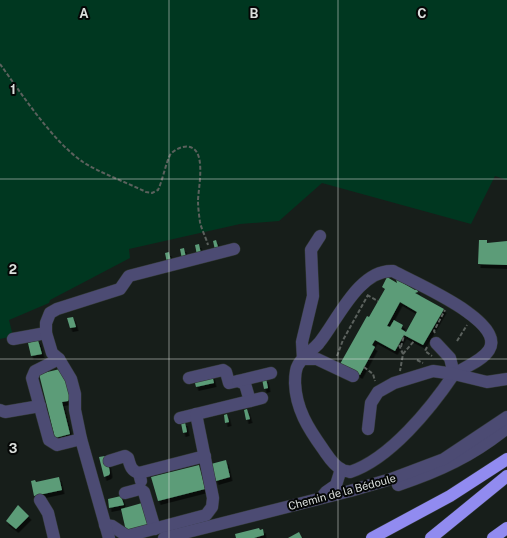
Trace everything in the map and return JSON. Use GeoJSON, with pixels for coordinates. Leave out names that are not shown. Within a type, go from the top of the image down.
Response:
{"type":"FeatureCollection","features":[{"type":"Feature","properties":{"kind":"highway"},"geometry":{"type":"LineString","coordinates":[[372,538],[450,496],[507,459]]}},
{"type":"Feature","properties":{"kind":"highway"},"geometry":{"type":"LineString","coordinates":[[431,538],[507,476]]}},
{"type":"Feature","properties":{"kind":"highway"},"geometry":{"type":"LineString","coordinates":[[493,538],[507,528]]}},
{"type":"Feature","properties":{"kind":"street"},"geometry":{"type":"LineString","coordinates":[[303,359],[302,342],[313,296],[311,250],[320,236]]}},
{"type":"Feature","properties":{"kind":"street"},"geometry":{"type":"LineString","coordinates":[[109,538],[81,439],[71,379],[59,360],[52,353],[46,333],[46,323],[50,313],[57,309],[120,290],[129,276],[234,249]]}},
{"type":"Feature","properties":{"kind":"street"},"geometry":{"type":"LineString","coordinates":[[384,271],[392,271],[443,297],[474,316],[484,324],[490,333],[492,342],[489,350],[480,359],[454,374],[430,408],[402,437],[378,456],[350,472],[341,469],[331,460],[305,423],[302,416],[296,393],[295,374],[298,364],[303,359],[319,343],[345,303],[358,289],[374,276],[384,271]]}},
{"type":"Feature","properties":{"kind":"street"},"geometry":{"type":"LineString","coordinates":[[13,339],[46,333]]}},
{"type":"Feature","properties":{"kind":"street"},"geometry":{"type":"LineString","coordinates":[[436,343],[450,358],[454,374]]}},
{"type":"Feature","properties":{"kind":"street"},"geometry":{"type":"LineString","coordinates":[[303,359],[317,359],[353,376]]}},
{"type":"Feature","properties":{"kind":"street"},"geometry":{"type":"LineString","coordinates":[[59,360],[35,370],[32,378],[49,440],[58,445],[81,439]]}},
{"type":"Feature","properties":{"kind":"street"},"geometry":{"type":"LineString","coordinates":[[189,378],[223,370],[226,372],[229,383],[271,373]]}},
{"type":"Feature","properties":{"kind":"street"},"geometry":{"type":"LineString","coordinates":[[368,429],[371,403],[378,392],[397,382],[433,371],[454,374],[487,382],[507,379]]}},
{"type":"Feature","properties":{"kind":"street"},"geometry":{"type":"LineString","coordinates":[[238,381],[245,384],[250,401]]}},
{"type":"Feature","properties":{"kind":"street"},"geometry":{"type":"LineString","coordinates":[[180,418],[262,398]]}},
{"type":"Feature","properties":{"kind":"street"},"geometry":{"type":"LineString","coordinates":[[0,406],[5,412],[40,406]]}},
{"type":"Feature","properties":{"kind":"street"},"geometry":{"type":"LineString","coordinates":[[105,525],[112,526],[127,536],[155,530],[206,515],[212,507],[214,498],[196,414]]}},
{"type":"Feature","properties":{"kind":"street","name":"Chemin de la Bédoule"},"geometry":{"type":"LineString","coordinates":[[321,503],[392,479],[444,459],[507,417]]}},
{"type":"Feature","properties":{"kind":"street","name":"Chemin de la Bédoule"},"geometry":{"type":"LineString","coordinates":[[164,538],[193,536],[433,474],[465,457],[507,428]]}},
{"type":"Feature","properties":{"kind":"street"},"geometry":{"type":"LineString","coordinates":[[109,461],[125,456],[128,458],[134,472],[139,473],[205,456]]}},
{"type":"Feature","properties":{"kind":"street"},"geometry":{"type":"LineString","coordinates":[[321,503],[326,492],[336,485],[341,469]]}},
{"type":"Feature","properties":{"kind":"street"},"geometry":{"type":"LineString","coordinates":[[139,473],[155,530]]}},
{"type":"Feature","properties":{"kind":"street"},"geometry":{"type":"LineString","coordinates":[[125,492],[140,489],[144,492]]}},
{"type":"Feature","properties":{"kind":"street"},"geometry":{"type":"LineString","coordinates":[[40,500],[48,513],[54,538]]}},
{"type":"Feature","properties":{"kind":"path"},"geometry":{"type":"LineString","coordinates":[[0,64],[34,110],[65,146],[83,162],[146,192],[152,193],[158,190],[170,154],[176,149],[184,146],[192,149],[199,157],[201,169],[198,201],[200,224],[205,232]]}},
{"type":"Feature","properties":{"kind":"path"},"geometry":{"type":"LineString","coordinates":[[336,360],[343,340],[368,295]]}},
{"type":"Feature","properties":{"kind":"path"},"geometry":{"type":"LineString","coordinates":[[457,341],[474,316]]}},
{"type":"Feature","properties":{"kind":"path"},"geometry":{"type":"LineString","coordinates":[[403,354],[400,346],[404,335]]}},
{"type":"Feature","properties":{"kind":"path"},"geometry":{"type":"LineString","coordinates":[[397,382],[403,354],[414,341]]}},
{"type":"Feature","properties":{"kind":"path"},"geometry":{"type":"LineString","coordinates":[[364,366],[374,374],[378,392]]}},
{"type":"Feature","properties":{"kind":"green space"},"geometry":{"type":"Polygon","coordinates":[[[0,0],[507,0],[507,180],[495,176],[471,224],[322,183],[279,221],[240,224],[129,249],[130,258],[50,300],[49,303],[9,320],[13,336],[0,339],[0,0]]]}},
{"type":"Feature","properties":{"kind":"building"},"geometry":{"type":"Polygon","coordinates":[[[216,240],[219,250],[215,250],[213,241],[216,240]]]}},
{"type":"Feature","properties":{"kind":"building"},"geometry":{"type":"Polygon","coordinates":[[[479,240],[487,240],[487,243],[507,241],[507,265],[478,264],[479,240]]]}},
{"type":"Feature","properties":{"kind":"building"},"geometry":{"type":"Polygon","coordinates":[[[199,244],[201,254],[197,255],[195,245],[199,244]]]}},
{"type":"Feature","properties":{"kind":"building"},"geometry":{"type":"Polygon","coordinates":[[[184,248],[186,258],[182,259],[180,249],[184,248]]]}},
{"type":"Feature","properties":{"kind":"building"},"geometry":{"type":"Polygon","coordinates":[[[169,252],[171,262],[167,263],[165,253],[169,252]]]}},
{"type":"Feature","properties":{"kind":"building"},"geometry":{"type":"Polygon","coordinates":[[[387,277],[397,283],[396,279],[415,290],[417,289],[418,292],[415,293],[444,309],[423,345],[404,335],[395,351],[375,340],[372,345],[375,347],[360,375],[340,364],[367,316],[369,317],[385,289],[382,287],[387,277]],[[400,302],[387,326],[390,327],[394,320],[403,325],[401,329],[406,332],[417,312],[400,302]]]}},
{"type":"Feature","properties":{"kind":"building"},"geometry":{"type":"Polygon","coordinates":[[[73,317],[76,327],[70,328],[67,318],[73,317]]]}},
{"type":"Feature","properties":{"kind":"building"},"geometry":{"type":"Polygon","coordinates":[[[38,340],[42,354],[31,356],[28,343],[38,340]]]}},
{"type":"Feature","properties":{"kind":"building"},"geometry":{"type":"Polygon","coordinates":[[[60,369],[66,376],[70,398],[68,401],[62,402],[70,434],[55,438],[39,374],[60,369]]]}},
{"type":"Feature","properties":{"kind":"building"},"geometry":{"type":"Polygon","coordinates":[[[212,375],[214,383],[196,387],[194,379],[212,375]]]}},
{"type":"Feature","properties":{"kind":"building"},"geometry":{"type":"Polygon","coordinates":[[[266,378],[268,388],[264,389],[262,379],[266,378]]]}},
{"type":"Feature","properties":{"kind":"building"},"geometry":{"type":"Polygon","coordinates":[[[247,409],[250,419],[246,420],[244,410],[247,409]]]}},
{"type":"Feature","properties":{"kind":"building"},"geometry":{"type":"Polygon","coordinates":[[[227,414],[229,422],[225,423],[224,415],[227,414]]]}},
{"type":"Feature","properties":{"kind":"building"},"geometry":{"type":"Polygon","coordinates":[[[185,422],[187,432],[183,433],[181,423],[185,422]]]}},
{"type":"Feature","properties":{"kind":"building"},"geometry":{"type":"Polygon","coordinates":[[[99,457],[107,457],[110,473],[104,477],[99,457]]]}},
{"type":"Feature","properties":{"kind":"building"},"geometry":{"type":"Polygon","coordinates":[[[226,460],[230,477],[216,481],[211,464],[226,460]]]}},
{"type":"Feature","properties":{"kind":"building"},"geometry":{"type":"Polygon","coordinates":[[[199,465],[205,489],[158,501],[151,477],[199,465]]]}},
{"type":"Feature","properties":{"kind":"building"},"geometry":{"type":"Polygon","coordinates":[[[59,477],[62,490],[34,496],[31,481],[35,480],[36,482],[59,477]]]}},
{"type":"Feature","properties":{"kind":"building"},"geometry":{"type":"Polygon","coordinates":[[[121,496],[124,505],[109,508],[108,499],[121,496]]]}},
{"type":"Feature","properties":{"kind":"building"},"geometry":{"type":"Polygon","coordinates":[[[142,503],[148,525],[126,531],[121,509],[142,503]]]}},
{"type":"Feature","properties":{"kind":"building"},"geometry":{"type":"Polygon","coordinates":[[[18,505],[29,516],[16,529],[6,521],[18,505]]]}},
{"type":"Feature","properties":{"kind":"building"},"geometry":{"type":"Polygon","coordinates":[[[259,528],[260,530],[263,529],[264,535],[254,538],[236,538],[235,534],[259,528]]]}},
{"type":"Feature","properties":{"kind":"building"},"geometry":{"type":"Polygon","coordinates":[[[299,532],[302,538],[288,538],[299,532]]]}}]}
